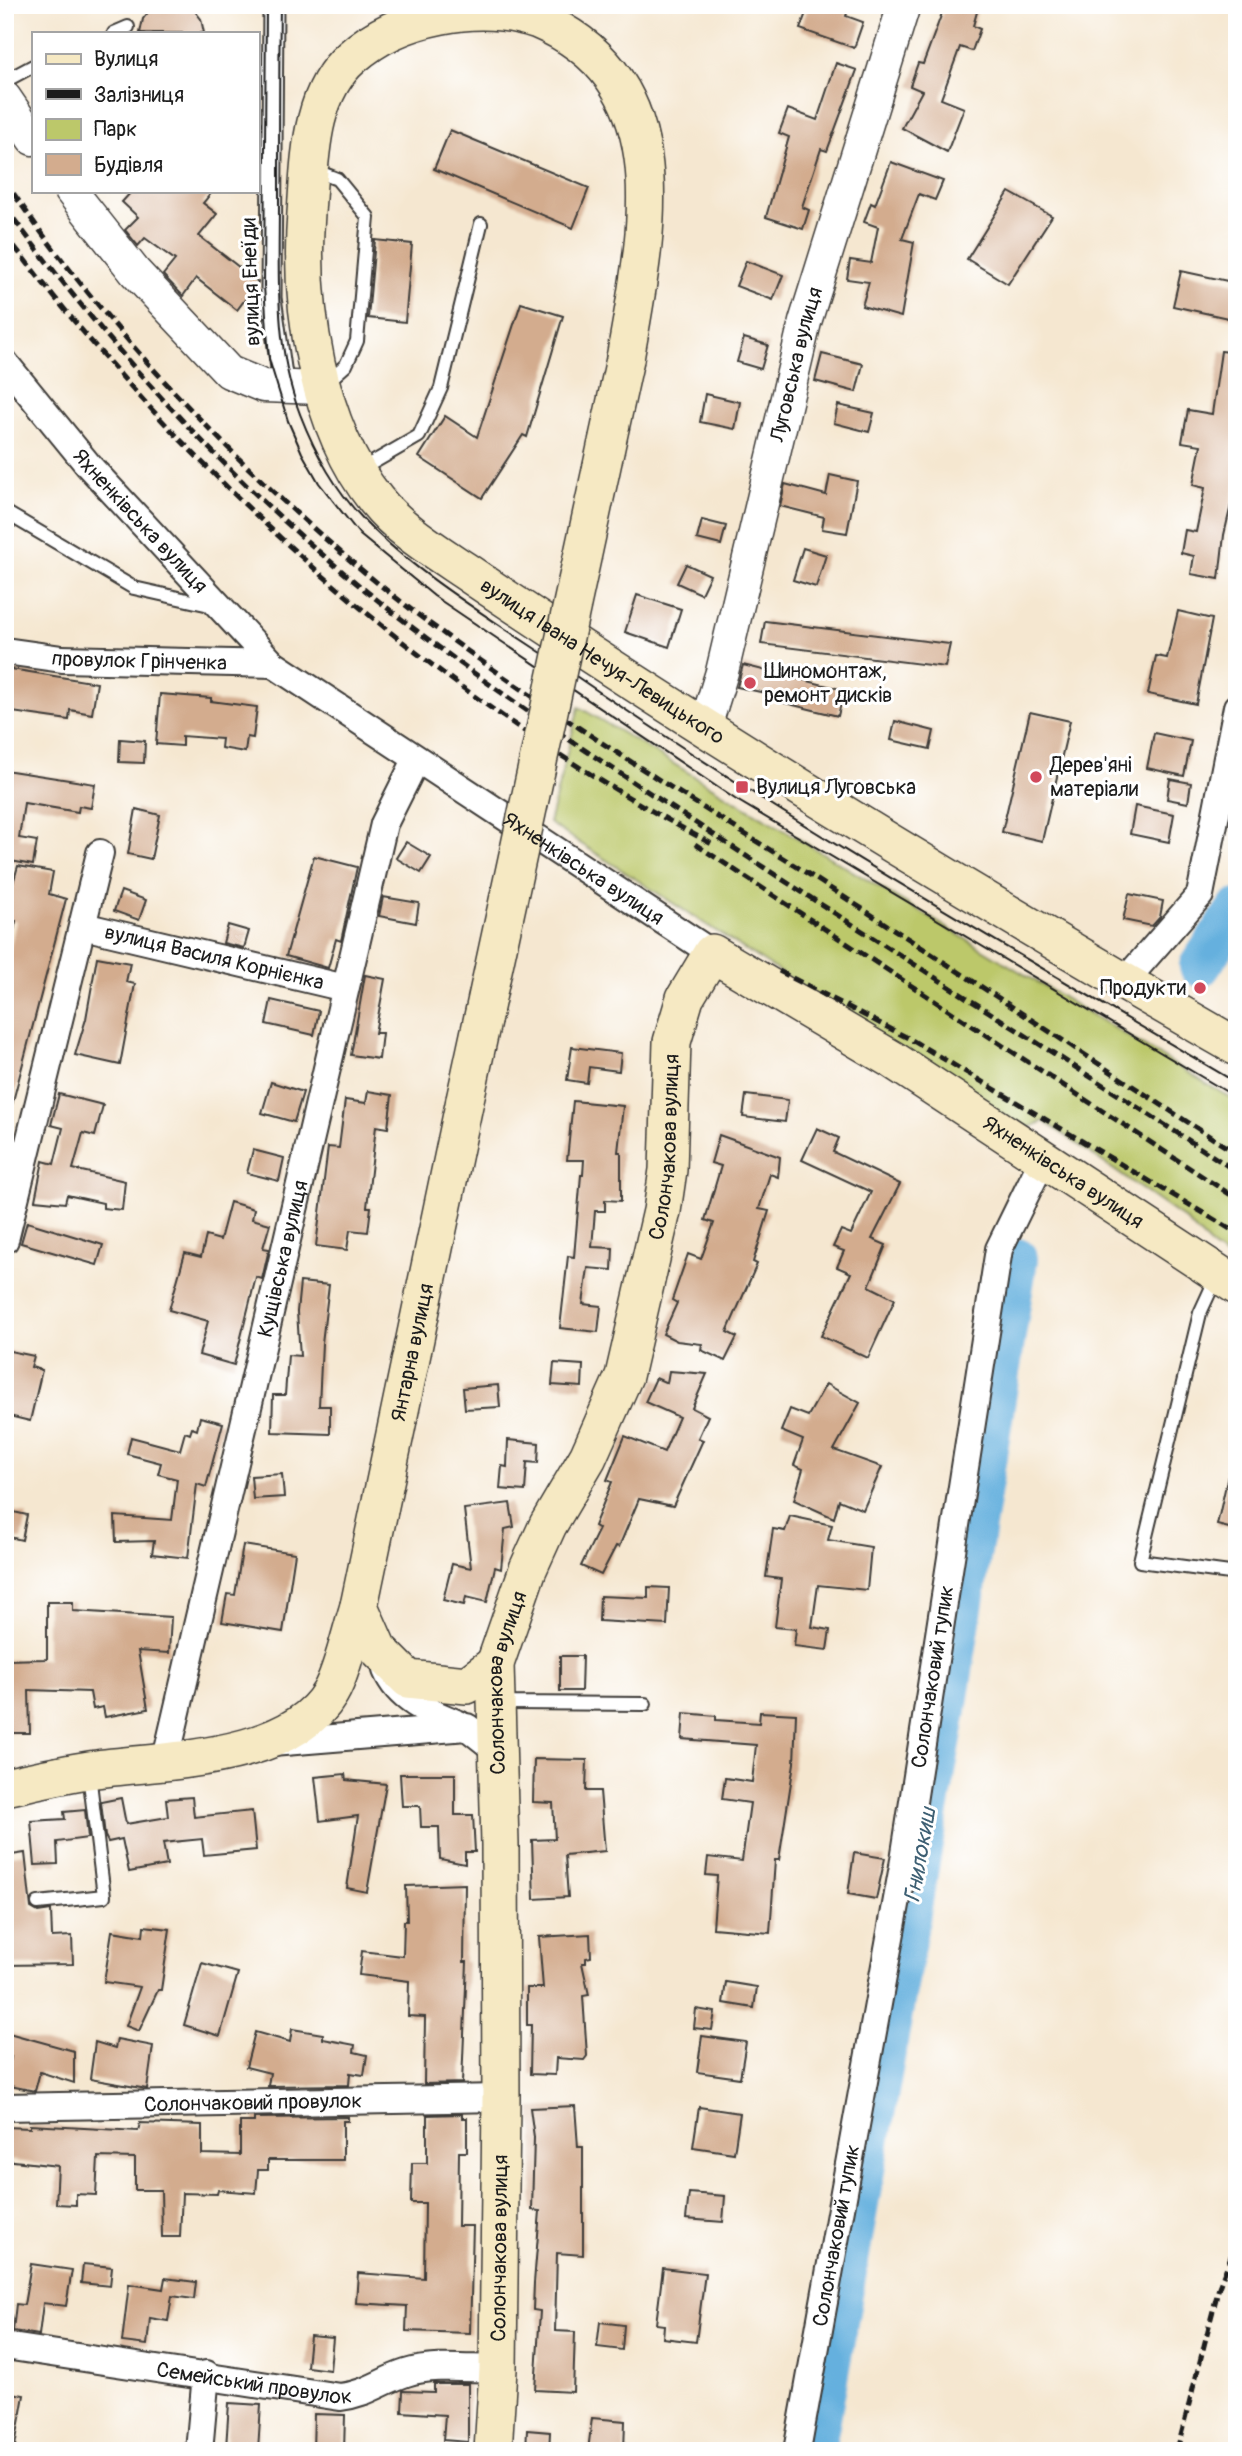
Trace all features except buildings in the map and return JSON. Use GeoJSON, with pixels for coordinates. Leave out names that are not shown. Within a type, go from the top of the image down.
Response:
{"type":"FeatureCollection","features":[{"type":"Feature","properties":{"kind":"main road","name":"вулиця Івана Нечуя-Левицького"},"geometry":{"type":"LineString","coordinates":[[625,359],[644,249],[645,170],[637,124],[626,97],[611,75],[588,51],[562,32],[534,19],[506,11],[478,9],[431,12],[373,42],[351,57],[337,74],[318,113],[309,169],[305,223],[310,326],[321,388],[329,415],[356,472],[379,504],[439,554],[705,727],[1124,982],[1237,1047]]}},
{"type":"Feature","properties":{"kind":"main road","name":"Янтарна вулиця"},"geometry":{"type":"LineString","coordinates":[[5,1787],[89,1770],[165,1763],[253,1745],[298,1728],[330,1693],[359,1606],[625,359]]}},
{"type":"Feature","properties":{"kind":"main road","name":"Яхненківська вулиця"},"geometry":{"type":"LineString","coordinates":[[712,953],[893,1060],[1227,1279]]}},
{"type":"Feature","properties":{"kind":"main road","name":"Солончакова вулиця"},"geometry":{"type":"LineString","coordinates":[[493,2451],[498,2369],[501,2098],[495,1664],[528,1569],[548,1525],[588,1457],[624,1376],[643,1303],[666,1184],[671,1042],[685,999],[712,953]]}},
{"type":"Feature","properties":{"kind":"main road"},"geometry":{"type":"LineString","coordinates":[[359,1606],[378,1649],[408,1679],[467,1685],[495,1664]]}},
{"type":"Feature","properties":{"kind":"street","name":"вулиця Енеїди"},"geometry":{"type":"LineString","coordinates":[[273,5],[271,298],[278,363],[284,389]]}},
{"type":"Feature","properties":{"kind":"street","name":"Луговська вулиця"},"geometry":{"type":"LineString","coordinates":[[705,727],[722,672],[805,322],[904,5]]}},
{"type":"Feature","properties":{"kind":"street"},"geometry":{"type":"LineString","coordinates":[[5,98],[32,138]]}},
{"type":"Feature","properties":{"kind":"street"},"geometry":{"type":"LineString","coordinates":[[72,192],[135,272],[229,372],[263,386],[284,389],[321,388]]}},
{"type":"Feature","properties":{"kind":"street","name":"Яхненківська вулиця"},"geometry":{"type":"LineString","coordinates":[[5,363],[89,466],[273,664],[712,953]]}},
{"type":"Feature","properties":{"kind":"street","name":"провулок Грінченка"},"geometry":{"type":"LineString","coordinates":[[5,651],[75,660],[273,664]]}},
{"type":"Feature","properties":{"kind":"street"},"geometry":{"type":"LineString","coordinates":[[1124,982],[1199,895],[1237,707]]}},
{"type":"Feature","properties":{"kind":"street","name":"Кущівська вулиця"},"geometry":{"type":"LineString","coordinates":[[165,1763],[384,824],[416,760]]}},
{"type":"Feature","properties":{"kind":"street","name":"вулиця Василя Корнієнка"},"geometry":{"type":"LineString","coordinates":[[5,1240],[100,853]]}},
{"type":"Feature","properties":{"kind":"street","name":"вулиця Василя Корнієнка"},"geometry":{"type":"LineString","coordinates":[[83,926],[345,988]]}},
{"type":"Feature","properties":{"kind":"street","name":"Солончаковий тупик"},"geometry":{"type":"LineString","coordinates":[[797,2451],[903,1866],[999,1249],[1043,1159]]}},
{"type":"Feature","properties":{"kind":"street"},"geometry":{"type":"LineString","coordinates":[[378,1649],[393,1688],[425,1710],[467,1727],[495,1749]]}},
{"type":"Feature","properties":{"kind":"street"},"geometry":{"type":"LineString","coordinates":[[253,1745],[467,1727]]}},
{"type":"Feature","properties":{"kind":"street","name":"Солончаковий провулок"},"geometry":{"type":"LineString","coordinates":[[5,2107],[501,2098]]}},
{"type":"Feature","properties":{"kind":"street","name":"Семейський провулок"},"geometry":{"type":"LineString","coordinates":[[5,2346],[206,2374],[340,2397],[362,2394],[405,2373],[425,2369],[498,2369]]}},
{"type":"Feature","properties":{"kind":"street"},"geometry":{"type":"LineString","coordinates":[[199,2451],[206,2374]]}},
{"type":"Feature","properties":{"kind":"lane"},"geometry":{"type":"LineString","coordinates":[[560,15],[588,51]]}},
{"type":"Feature","properties":{"kind":"lane"},"geometry":{"type":"LineString","coordinates":[[116,32],[128,27]]}},
{"type":"Feature","properties":{"kind":"lane"},"geometry":{"type":"LineString","coordinates":[[5,81],[32,67]]}},
{"type":"Feature","properties":{"kind":"lane"},"geometry":{"type":"LineString","coordinates":[[309,169],[337,178],[368,217],[357,341],[346,365],[321,388]]}},
{"type":"Feature","properties":{"kind":"lane"},"geometry":{"type":"LineString","coordinates":[[356,472],[419,436],[441,388],[481,224]]}},
{"type":"Feature","properties":{"kind":"lane"},"geometry":{"type":"LineString","coordinates":[[5,512],[134,588],[222,608]]}},
{"type":"Feature","properties":{"kind":"lane"},"geometry":{"type":"LineString","coordinates":[[1227,1279],[1200,1313],[1140,1562],[1237,1574]]}},
{"type":"Feature","properties":{"kind":"lane"},"geometry":{"type":"LineString","coordinates":[[495,1664],[509,1703],[645,1704]]}},
{"type":"Feature","properties":{"kind":"lane"},"geometry":{"type":"LineString","coordinates":[[38,1903],[104,1896],[89,1770]]}},
{"type":"Feature","properties":{"kind":"green space"},"geometry":{"type":"Polygon","coordinates":[[[579,707],[1237,1102],[1237,1264],[1214,1249],[1184,1219],[1044,1121],[1024,1130],[549,823],[579,707]]]}},
{"type":"Feature","properties":{"kind":"waterway","name":"Гнилокиш"},"geometry":{"type":"LineString","coordinates":[[1200,966],[1237,910]]}},
{"type":"Feature","properties":{"kind":"waterway","name":"Гнилокиш"},"geometry":{"type":"LineString","coordinates":[[814,2451],[945,1715],[1017,1259]]}},
{"type":"Feature","properties":{"kind":"tram line"},"geometry":{"type":"LineString","coordinates":[[266,5],[264,286],[269,359],[288,421],[302,453],[319,483],[360,535],[434,596],[735,799],[1237,1098]]}},
{"type":"Feature","properties":{"kind":"tram line"},"geometry":{"type":"LineString","coordinates":[[280,5],[279,283],[282,337],[300,414],[336,485],[355,510],[387,542],[437,582],[651,727],[899,883],[1237,1083]]}},
{"type":"Feature","properties":{"kind":"railway"},"geometry":{"type":"LineString","coordinates":[[5,181],[47,240],[143,358],[251,470],[364,572],[511,682],[603,744],[847,899],[1237,1154]]}},
{"type":"Feature","properties":{"kind":"railway"},"geometry":{"type":"LineString","coordinates":[[5,207],[80,304],[160,397],[291,527],[427,639],[520,706],[776,876],[1237,1172]]}},
{"type":"Feature","properties":{"kind":"railway"},"geometry":{"type":"LineString","coordinates":[[5,234],[79,326],[157,415],[239,499],[326,578],[416,653],[511,722],[610,786],[712,844]]}},
{"type":"Feature","properties":{"kind":"railway"},"geometry":{"type":"LineString","coordinates":[[695,844],[1237,1199]]}},
{"type":"Feature","properties":{"kind":"railway"},"geometry":{"type":"LineString","coordinates":[[779,971],[910,1039],[1237,1233]]}},
{"type":"Feature","properties":{"kind":"railway"},"geometry":{"type":"LineString","coordinates":[[1177,2451],[1219,2287],[1237,2241]]}},
{"type":"Feature","properties":{"kind":"place","name":"Шиномонтаж, ремонт дисків"},"geometry":{"type":"Point","coordinates":[750,683]}},
{"type":"Feature","properties":{"kind":"place","name":"Дерев'янi матерiали"},"geometry":{"type":"Point","coordinates":[1036,777]}},
{"type":"Feature","properties":{"kind":"place","name":"Вулиця Луговська"},"geometry":{"type":"Point","coordinates":[742,787]}},
{"type":"Feature","properties":{"kind":"place","name":"Продукти"},"geometry":{"type":"Point","coordinates":[1200,988]}}]}
